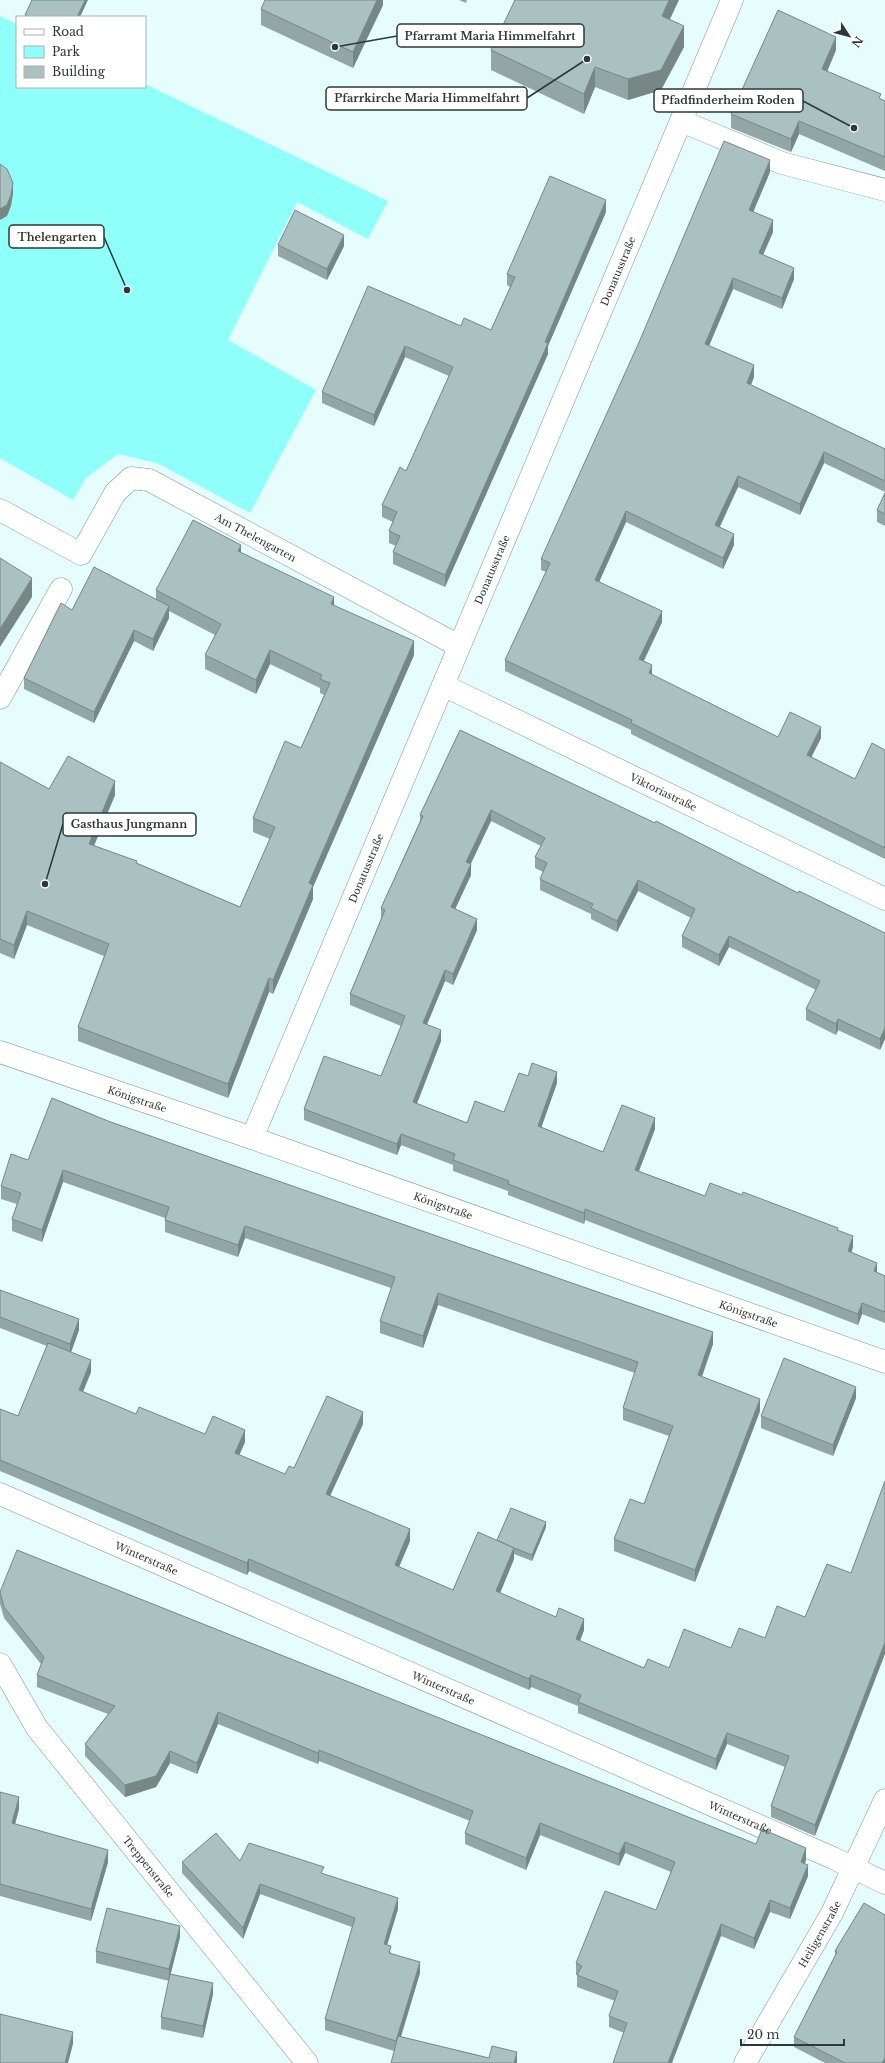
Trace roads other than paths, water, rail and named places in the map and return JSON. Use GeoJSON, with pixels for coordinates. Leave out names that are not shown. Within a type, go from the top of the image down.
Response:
{"type":"FeatureCollection","features":[{"type":"Feature","properties":{"kind":"street","name":"Donatusstraße"},"geometry":{"type":"LineString","coordinates":[[252,1138],[732,0]]}},
{"type":"Feature","properties":{"kind":"street"},"geometry":{"type":"LineString","coordinates":[[681,121],[782,163],[885,190]]}},
{"type":"Feature","properties":{"kind":"street","name":"Am Thelengarten"},"geometry":{"type":"LineString","coordinates":[[0,510],[80,554],[115,493],[131,478],[149,480],[459,646]]}},
{"type":"Feature","properties":{"kind":"street"},"geometry":{"type":"LineString","coordinates":[[0,698],[61,589]]}},
{"type":"Feature","properties":{"kind":"street","name":"Viktoriastraße"},"geometry":{"type":"LineString","coordinates":[[443,684],[885,898]]}},
{"type":"Feature","properties":{"kind":"street","name":"Königstraße"},"geometry":{"type":"LineString","coordinates":[[0,1052],[252,1138],[885,1362]]}},
{"type":"Feature","properties":{"kind":"street","name":"Winterstraße"},"geometry":{"type":"LineString","coordinates":[[0,1494],[855,1868],[885,1883]]}},
{"type":"Feature","properties":{"kind":"street","name":"Treppenstraße"},"geometry":{"type":"LineString","coordinates":[[0,1664],[37,1728],[307,2063]]}},
{"type":"Feature","properties":{"kind":"street","name":"Heiligenstraße"},"geometry":{"type":"LineString","coordinates":[[745,2063],[832,1913],[855,1868],[885,1800]]}},
{"type":"Feature","properties":{"kind":"place","name":"Pfarramt Maria Himmelfahrt"},"geometry":{"type":"Point","coordinates":[335,47]}},
{"type":"Feature","properties":{"kind":"place","name":"Pfarrkirche Maria Himmelfahrt"},"geometry":{"type":"Point","coordinates":[587,59]}},
{"type":"Feature","properties":{"kind":"place","name":"Pfadfinderheim Roden"},"geometry":{"type":"Point","coordinates":[854,128]}},
{"type":"Feature","properties":{"kind":"place","name":"Thelengarten"},"geometry":{"type":"Point","coordinates":[127,290]}},
{"type":"Feature","properties":{"kind":"place","name":"Gasthaus Jungmann"},"geometry":{"type":"Point","coordinates":[45,884]}}]}
